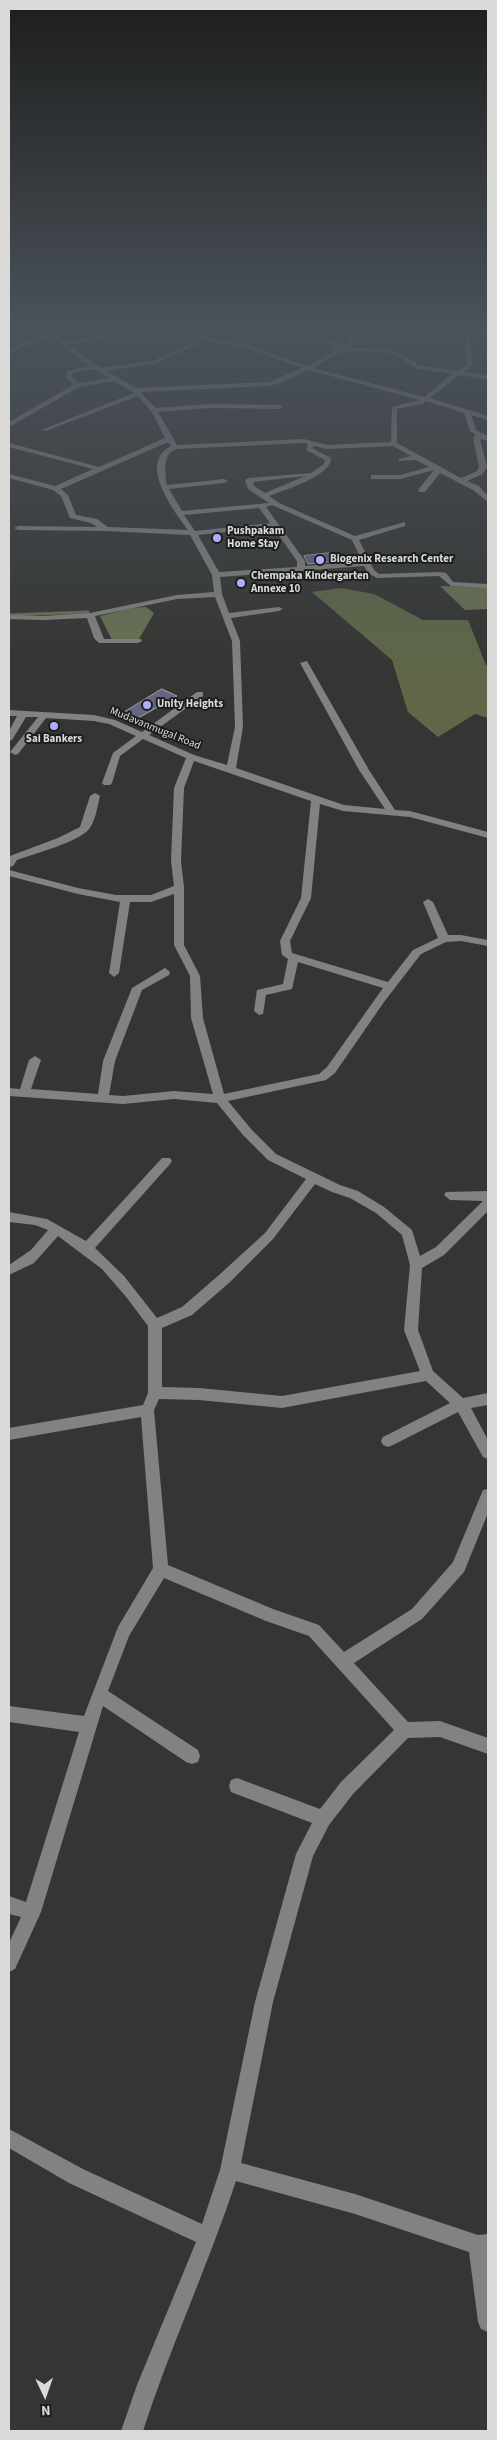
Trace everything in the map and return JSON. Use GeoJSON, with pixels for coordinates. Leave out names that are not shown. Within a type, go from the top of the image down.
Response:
{"type":"FeatureCollection","features":[{"type":"Feature","properties":{"kind":"street"},"geometry":{"type":"LineString","coordinates":[[56,488],[162,443]]}},
{"type":"Feature","properties":{"kind":"street"},"geometry":{"type":"LineString","coordinates":[[171,443],[175,448]]}},
{"type":"Feature","properties":{"kind":"street"},"geometry":{"type":"LineString","coordinates":[[231,769],[239,717],[236,641],[218,594],[216,575],[193,533],[164,487],[162,481],[162,458],[165,452],[175,448],[270,443]]}},
{"type":"Feature","properties":{"kind":"street"},"geometry":{"type":"LineString","coordinates":[[461,481],[480,472],[483,466],[485,458],[478,443]]}},
{"type":"Feature","properties":{"kind":"street"},"geometry":{"type":"LineString","coordinates":[[264,496],[288,488],[325,469],[329,463],[325,457],[308,449],[311,444],[346,447],[394,444],[476,488],[488,500]]}},
{"type":"Feature","properties":{"kind":"street"},"geometry":{"type":"LineString","coordinates":[[9,445],[100,469]]}},
{"type":"Feature","properties":{"kind":"street"},"geometry":{"type":"LineString","coordinates":[[401,460],[420,457]]}},
{"type":"Feature","properties":{"kind":"street"},"geometry":{"type":"LineString","coordinates":[[374,478],[400,477],[438,468]]}},
{"type":"Feature","properties":{"kind":"street"},"geometry":{"type":"LineString","coordinates":[[422,490],[438,468]]}},
{"type":"Feature","properties":{"kind":"street"},"geometry":{"type":"LineString","coordinates":[[312,474],[249,480],[251,487],[276,505],[355,539],[377,576],[439,574],[443,575],[451,584],[488,586]]}},
{"type":"Feature","properties":{"kind":"street"},"geometry":{"type":"LineString","coordinates":[[9,476],[56,488],[64,495],[73,516],[94,521],[106,529]]}},
{"type":"Feature","properties":{"kind":"street"},"geometry":{"type":"LineString","coordinates":[[164,487],[224,481]]}},
{"type":"Feature","properties":{"kind":"street"},"geometry":{"type":"LineString","coordinates":[[260,505],[301,561],[301,569]]}},
{"type":"Feature","properties":{"kind":"street"},"geometry":{"type":"LineString","coordinates":[[179,513],[276,505]]}},
{"type":"Feature","properties":{"kind":"street"},"geometry":{"type":"LineString","coordinates":[[355,539],[402,524]]}},
{"type":"Feature","properties":{"kind":"street"},"geometry":{"type":"LineString","coordinates":[[18,528],[106,529],[193,533],[275,525]]}},
{"type":"Feature","properties":{"kind":"street"},"geometry":{"type":"LineString","coordinates":[[216,575],[367,562]]}},
{"type":"Feature","properties":{"kind":"street"},"geometry":{"type":"LineString","coordinates":[[9,617],[90,615],[177,597],[218,594]]}},
{"type":"Feature","properties":{"kind":"street"},"geometry":{"type":"LineString","coordinates":[[227,616],[279,608]]}},
{"type":"Feature","properties":{"kind":"street"},"geometry":{"type":"LineString","coordinates":[[90,615],[98,638],[102,641],[138,641]]}},
{"type":"Feature","properties":{"kind":"street"},"geometry":{"type":"LineString","coordinates":[[304,663],[364,770],[392,813]]}},
{"type":"Feature","properties":{"kind":"street"},"geometry":{"type":"LineString","coordinates":[[106,783],[116,755],[200,694]]}},
{"type":"Feature","properties":{"kind":"street","name":"Mudavanmugal Road"},"geometry":{"type":"LineString","coordinates":[[9,713],[94,718],[112,722],[191,757],[231,769],[316,800],[343,808],[410,814],[488,835]]}},
{"type":"Feature","properties":{"kind":"street"},"geometry":{"type":"LineString","coordinates":[[9,738],[24,714]]}},
{"type":"Feature","properties":{"kind":"street"},"geometry":{"type":"LineString","coordinates":[[14,752],[44,715]]}},
{"type":"Feature","properties":{"kind":"street"},"geometry":{"type":"LineString","coordinates":[[191,757],[179,788],[176,861],[179,887],[180,946],[195,976],[197,1018],[220,1099],[247,1132],[272,1156],[336,1189],[354,1194],[374,1206],[408,1233],[416,1266],[411,1330],[428,1375],[460,1404],[488,1453]]}},
{"type":"Feature","properties":{"kind":"street"},"geometry":{"type":"LineString","coordinates":[[9,864],[13,858],[78,835],[85,828],[95,796]]}},
{"type":"Feature","properties":{"kind":"street"},"geometry":{"type":"LineString","coordinates":[[316,800],[306,898],[285,941],[287,955],[390,986]]}},
{"type":"Feature","properties":{"kind":"street"},"geometry":{"type":"LineString","coordinates":[[9,873],[76,890],[144,900],[158,897],[179,887]]}},
{"type":"Feature","properties":{"kind":"street"},"geometry":{"type":"LineString","coordinates":[[114,973],[126,898]]}},
{"type":"Feature","properties":{"kind":"street"},"geometry":{"type":"LineString","coordinates":[[428,902],[444,939]]}},
{"type":"Feature","properties":{"kind":"street"},"geometry":{"type":"LineString","coordinates":[[9,1092],[123,1100],[174,1095],[220,1099],[322,1077],[331,1070],[390,986],[417,952],[444,939],[461,938],[488,943]]}},
{"type":"Feature","properties":{"kind":"street"},"geometry":{"type":"LineString","coordinates":[[259,1010],[261,994],[288,986],[294,958]]}},
{"type":"Feature","properties":{"kind":"street"},"geometry":{"type":"LineString","coordinates":[[103,1098],[109,1061],[137,988],[165,972]]}},
{"type":"Feature","properties":{"kind":"street"},"geometry":{"type":"LineString","coordinates":[[24,1093],[35,1060]]}},
{"type":"Feature","properties":{"kind":"street"},"geometry":{"type":"LineString","coordinates":[[87,1248],[120,1213],[143,1183],[166,1161]]}},
{"type":"Feature","properties":{"kind":"street"},"geometry":{"type":"LineString","coordinates":[[155,1324],[187,1311],[224,1279],[268,1236],[314,1176]]}},
{"type":"Feature","properties":{"kind":"street"},"geometry":{"type":"LineString","coordinates":[[450,1196],[488,1196]]}},
{"type":"Feature","properties":{"kind":"street"},"geometry":{"type":"LineString","coordinates":[[416,1266],[440,1250],[488,1203]]}},
{"type":"Feature","properties":{"kind":"street"},"geometry":{"type":"LineString","coordinates":[[9,1217],[41,1221],[87,1248],[135,1296],[155,1324],[155,1393],[147,1410],[161,1569],[124,1632],[99,1694],[32,1912],[9,1964]]}},
{"type":"Feature","properties":{"kind":"street"},"geometry":{"type":"LineString","coordinates":[[9,1270],[24,1265],[48,1242],[56,1229]]}},
{"type":"Feature","properties":{"kind":"street"},"geometry":{"type":"LineString","coordinates":[[155,1393],[199,1394],[282,1402],[428,1375]]}},
{"type":"Feature","properties":{"kind":"street"},"geometry":{"type":"LineString","coordinates":[[388,1441],[460,1404],[488,1399]]}},
{"type":"Feature","properties":{"kind":"street"},"geometry":{"type":"LineString","coordinates":[[9,1434],[147,1410]]}},
{"type":"Feature","properties":{"kind":"street"},"geometry":{"type":"LineString","coordinates":[[342,1662],[417,1614],[459,1567],[488,1495]]}},
{"type":"Feature","properties":{"kind":"street"},"geometry":{"type":"LineString","coordinates":[[472,1535],[488,1528]]}},
{"type":"Feature","properties":{"kind":"street"},"geometry":{"type":"LineString","coordinates":[[161,1569],[270,1616],[314,1630],[404,1730]]}},
{"type":"Feature","properties":{"kind":"street"},"geometry":{"type":"LineString","coordinates":[[99,1694],[192,1756]]}},
{"type":"Feature","properties":{"kind":"street"},"geometry":{"type":"LineString","coordinates":[[9,1714],[90,1725]]}},
{"type":"Feature","properties":{"kind":"street"},"geometry":{"type":"LineString","coordinates":[[132,2431],[147,2385],[208,2237],[230,2170],[264,2002],[288,1909],[305,1854],[323,1819],[347,1788],[404,1730],[440,1729],[488,1746]]}},
{"type":"Feature","properties":{"kind":"street"},"geometry":{"type":"LineString","coordinates":[[237,1786],[323,1819]]}},
{"type":"Feature","properties":{"kind":"street"},"geometry":{"type":"LineString","coordinates":[[9,1905],[32,1912]]}},
{"type":"Feature","properties":{"kind":"street"},"geometry":{"type":"LineString","coordinates":[[9,2138],[76,2176],[208,2237]]}},
{"type":"Feature","properties":{"kind":"street"},"geometry":{"type":"LineString","coordinates":[[230,2170],[356,2204],[483,2245],[488,2322]]}},
{"type":"Feature","properties":{"kind":"shaded area"},"geometry":{"type":"Polygon","coordinates":[[[440,586],[488,587],[488,609],[465,610],[440,586]]]}},
{"type":"Feature","properties":{"kind":"shaded area"},"geometry":{"type":"Polygon","coordinates":[[[341,588],[374,594],[423,620],[468,620],[486,665],[488,665],[488,718],[475,714],[438,737],[408,712],[392,660],[312,592],[341,588]]]}},
{"type":"Feature","properties":{"kind":"shaded area"},"geometry":{"type":"Polygon","coordinates":[[[146,607],[154,613],[139,639],[112,640],[100,616],[132,608],[146,607]]]}},
{"type":"Feature","properties":{"kind":"building","name":"Biogenix Research Center"},"geometry":{"type":"Polygon","coordinates":[[[330,553],[336,561],[308,564],[304,556],[330,553]]]}},
{"type":"Feature","properties":{"kind":"building","name":"Unity Heights"},"geometry":{"type":"Polygon","coordinates":[[[162,689],[177,696],[133,721],[118,716],[162,689]]]}},
{"type":"Feature","properties":{"kind":"waterway"},"geometry":{"type":"LineString","coordinates":[[9,615],[88,612]]}},
{"type":"Feature","properties":{"kind":"place","name":"Pushpakam Home Stay"},"geometry":{"type":"Point","coordinates":[217,538]}},
{"type":"Feature","properties":{"kind":"place","name":"Biogenix Research Center"},"geometry":{"type":"Point","coordinates":[320,560]}},
{"type":"Feature","properties":{"kind":"place","name":"Chempaka Kindergarten Annexe 10"},"geometry":{"type":"Point","coordinates":[241,583]}},
{"type":"Feature","properties":{"kind":"place","name":"Unity Heights"},"geometry":{"type":"Point","coordinates":[147,705]}},
{"type":"Feature","properties":{"kind":"place","name":"Sai Bankers"},"geometry":{"type":"Point","coordinates":[54,726]}}]}
